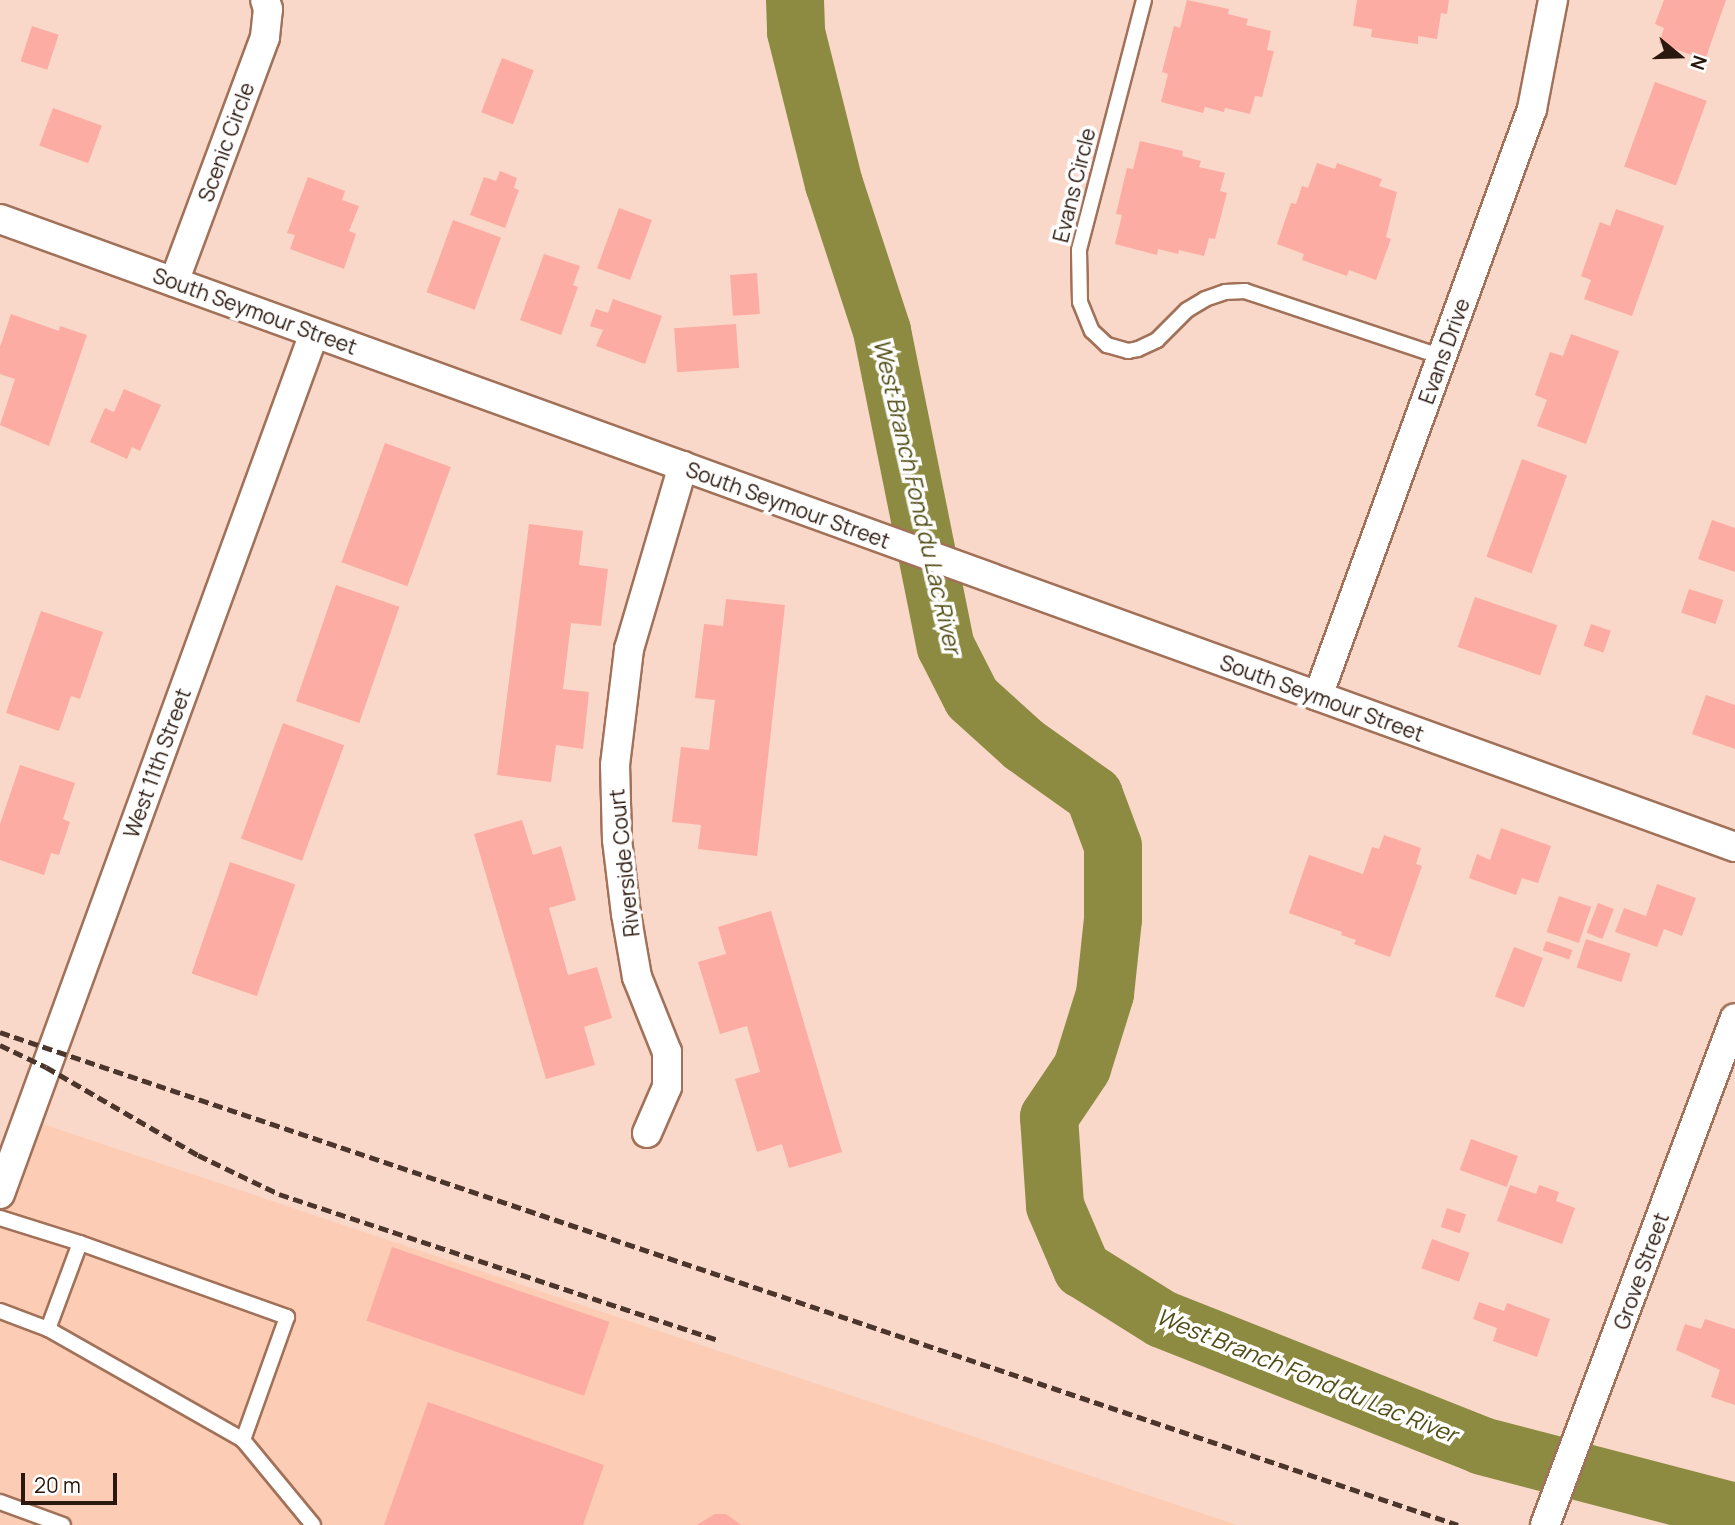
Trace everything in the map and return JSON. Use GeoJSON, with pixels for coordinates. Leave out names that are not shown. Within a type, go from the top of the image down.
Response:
{"type":"FeatureCollection","features":[{"type":"Feature","properties":{"kind":"street","name":"Scenic Circle"},"geometry":{"type":"LineString","coordinates":[[174,282],[265,37],[268,9],[265,0]]}},
{"type":"Feature","properties":{"kind":"street","name":"Evans Drive"},"geometry":{"type":"LineString","coordinates":[[1318,696],[1532,109],[1553,0]]}},
{"type":"Feature","properties":{"kind":"street","name":"South Seymour Street"},"geometry":{"type":"LineString","coordinates":[[0,219],[1735,847]]}},
{"type":"Feature","properties":{"kind":"street","name":"West 11th Street"},"geometry":{"type":"LineString","coordinates":[[0,1194],[314,333]]}},
{"type":"Feature","properties":{"kind":"street","name":"Riverside Court"},"geometry":{"type":"LineString","coordinates":[[647,1133],[667,1087],[667,1052],[638,978],[626,914],[617,840],[615,765],[629,649],[683,466]]}},
{"type":"Feature","properties":{"kind":"street","name":"Grove Street"},"geometry":{"type":"LineString","coordinates":[[1545,1525],[1735,1018]]}},
{"type":"Feature","properties":{"kind":"lane","name":"Evans Circle"},"geometry":{"type":"LineString","coordinates":[[1144,0],[1079,250],[1080,302],[1092,331],[1107,345],[1128,351],[1138,349],[1157,340],[1187,310],[1205,299],[1224,292],[1245,290],[1442,357]]}},
{"type":"Feature","properties":{"kind":"lane"},"geometry":{"type":"LineString","coordinates":[[0,1218],[80,1243],[287,1317],[243,1440]]}},
{"type":"Feature","properties":{"kind":"lane"},"geometry":{"type":"LineString","coordinates":[[48,1329],[80,1243]]}},
{"type":"Feature","properties":{"kind":"lane"},"geometry":{"type":"LineString","coordinates":[[0,1311],[48,1329],[243,1440],[313,1525]]}},
{"type":"Feature","properties":{"kind":"lane"},"geometry":{"type":"LineString","coordinates":[[0,1502],[63,1525]]}},
{"type":"Feature","properties":{"kind":"shaded area"},"geometry":{"type":"Polygon","coordinates":[[[28,1119],[1237,1525],[0,1525],[0,1194],[28,1119]]]}},
{"type":"Feature","properties":{"kind":"building"},"geometry":{"type":"Polygon","coordinates":[[[1187,0],[1229,9],[1228,14],[1248,19],[1246,25],[1271,31],[1267,50],[1274,51],[1262,97],[1255,96],[1250,114],[1205,107],[1203,113],[1161,102],[1168,74],[1162,72],[1174,26],[1180,28],[1187,0]]]}},
{"type":"Feature","properties":{"kind":"building"},"geometry":{"type":"Polygon","coordinates":[[[1357,0],[1449,0],[1447,14],[1441,13],[1437,39],[1418,36],[1418,44],[1371,37],[1372,29],[1353,26],[1357,0]]]}},
{"type":"Feature","properties":{"kind":"building"},"geometry":{"type":"Polygon","coordinates":[[[1664,0],[1726,0],[1705,60],[1659,43],[1664,28],[1655,24],[1664,0]]]}},
{"type":"Feature","properties":{"kind":"building"},"geometry":{"type":"Polygon","coordinates":[[[32,26],[59,35],[47,70],[21,61],[32,26]]]}},
{"type":"Feature","properties":{"kind":"building"},"geometry":{"type":"Polygon","coordinates":[[[502,58],[534,70],[513,124],[481,112],[502,58]]]}},
{"type":"Feature","properties":{"kind":"building"},"geometry":{"type":"Polygon","coordinates":[[[1655,82],[1707,101],[1676,185],[1624,167],[1655,82]]]}},
{"type":"Feature","properties":{"kind":"building"},"geometry":{"type":"Polygon","coordinates":[[[53,108],[102,126],[88,163],[39,146],[53,108]]]}},
{"type":"Feature","properties":{"kind":"building"},"geometry":{"type":"Polygon","coordinates":[[[1140,141],[1183,151],[1182,156],[1201,161],[1199,167],[1225,173],[1220,191],[1227,193],[1215,239],[1209,238],[1204,256],[1179,250],[1178,254],[1158,249],[1157,255],[1115,244],[1122,215],[1116,214],[1127,168],[1133,169],[1140,141]]]}},
{"type":"Feature","properties":{"kind":"building"},"geometry":{"type":"Polygon","coordinates":[[[1317,163],[1335,169],[1337,163],[1382,179],[1379,186],[1397,192],[1386,237],[1391,239],[1376,280],[1349,270],[1347,276],[1302,260],[1304,254],[1277,244],[1291,203],[1296,204],[1302,186],[1308,188],[1317,163]]]}},
{"type":"Feature","properties":{"kind":"building"},"geometry":{"type":"Polygon","coordinates":[[[500,171],[517,178],[514,188],[519,190],[505,228],[470,215],[484,177],[496,181],[500,171]]]}},
{"type":"Feature","properties":{"kind":"building"},"geometry":{"type":"Polygon","coordinates":[[[308,177],[345,191],[342,200],[359,206],[349,231],[356,234],[344,269],[290,249],[295,235],[287,233],[308,177]]]}},
{"type":"Feature","properties":{"kind":"building"},"geometry":{"type":"Polygon","coordinates":[[[619,208],[652,220],[630,280],[597,268],[619,208]]]}},
{"type":"Feature","properties":{"kind":"building"},"geometry":{"type":"Polygon","coordinates":[[[1616,209],[1664,226],[1632,316],[1584,299],[1591,280],[1581,276],[1600,222],[1610,226],[1616,209]]]}},
{"type":"Feature","properties":{"kind":"building"},"geometry":{"type":"Polygon","coordinates":[[[453,220],[501,237],[475,310],[427,292],[453,220]]]}},
{"type":"Feature","properties":{"kind":"building"},"geometry":{"type":"Polygon","coordinates":[[[544,254],[580,266],[573,285],[578,287],[561,335],[520,320],[544,254]]]}},
{"type":"Feature","properties":{"kind":"building"},"geometry":{"type":"Polygon","coordinates":[[[757,273],[760,314],[733,316],[730,275],[757,273]]]}},
{"type":"Feature","properties":{"kind":"building"},"geometry":{"type":"Polygon","coordinates":[[[613,299],[662,316],[645,364],[596,346],[603,330],[590,326],[596,309],[608,313],[613,299]]]}},
{"type":"Feature","properties":{"kind":"building"},"geometry":{"type":"Polygon","coordinates":[[[11,314],[59,331],[60,326],[87,335],[49,446],[0,425],[15,379],[0,374],[0,347],[11,314]]]}},
{"type":"Feature","properties":{"kind":"building"},"geometry":{"type":"Polygon","coordinates":[[[736,324],[739,368],[677,372],[674,328],[736,324]]]}},
{"type":"Feature","properties":{"kind":"building"},"geometry":{"type":"Polygon","coordinates":[[[1571,334],[1619,351],[1586,444],[1537,426],[1547,400],[1535,395],[1550,352],[1563,356],[1571,334]]]}},
{"type":"Feature","properties":{"kind":"building"},"geometry":{"type":"Polygon","coordinates":[[[124,389],[161,405],[140,451],[132,447],[127,459],[90,442],[105,408],[114,412],[124,389]]]}},
{"type":"Feature","properties":{"kind":"building"},"geometry":{"type":"Polygon","coordinates":[[[385,443],[451,467],[407,586],[342,562],[385,443]]]}},
{"type":"Feature","properties":{"kind":"building"},"geometry":{"type":"Polygon","coordinates":[[[1522,459],[1567,475],[1532,573],[1486,557],[1522,459]]]}},
{"type":"Feature","properties":{"kind":"building"},"geometry":{"type":"Polygon","coordinates":[[[1712,520],[1735,528],[1735,572],[1698,559],[1712,520]]]}},
{"type":"Feature","properties":{"kind":"building"},"geometry":{"type":"Polygon","coordinates":[[[529,524],[583,531],[579,565],[608,569],[601,626],[571,623],[563,689],[589,692],[583,749],[556,745],[551,782],[497,775],[529,524]]]}},
{"type":"Feature","properties":{"kind":"building"},"geometry":{"type":"Polygon","coordinates":[[[336,585],[399,607],[359,723],[296,701],[336,585]]]}},
{"type":"Feature","properties":{"kind":"building"},"geometry":{"type":"Polygon","coordinates":[[[1689,589],[1723,600],[1716,624],[1681,613],[1689,589]]]}},
{"type":"Feature","properties":{"kind":"building"},"geometry":{"type":"Polygon","coordinates":[[[1475,597],[1557,625],[1540,675],[1458,647],[1475,597]]]}},
{"type":"Feature","properties":{"kind":"building"},"geometry":{"type":"Polygon","coordinates":[[[726,599],[785,605],[757,856],[698,849],[701,825],[672,822],[681,747],[709,750],[715,700],[695,698],[704,624],[723,626],[726,599]]]}},
{"type":"Feature","properties":{"kind":"building"},"geometry":{"type":"Polygon","coordinates":[[[41,611],[103,632],[80,699],[71,696],[59,731],[6,713],[41,611]]]}},
{"type":"Feature","properties":{"kind":"building"},"geometry":{"type":"Polygon","coordinates":[[[1591,624],[1611,631],[1603,653],[1584,646],[1591,624]]]}},
{"type":"Feature","properties":{"kind":"building"},"geometry":{"type":"Polygon","coordinates":[[[1706,695],[1735,705],[1735,749],[1692,734],[1706,695]]]}},
{"type":"Feature","properties":{"kind":"building"},"geometry":{"type":"Polygon","coordinates":[[[283,723],[344,745],[302,861],[241,839],[283,723]]]}},
{"type":"Feature","properties":{"kind":"building"},"geometry":{"type":"Polygon","coordinates":[[[20,765],[75,783],[63,819],[70,822],[59,855],[51,853],[44,875],[0,860],[0,824],[20,765]]]}},
{"type":"Feature","properties":{"kind":"building"},"geometry":{"type":"Polygon","coordinates":[[[522,820],[533,855],[561,846],[576,900],[549,908],[568,975],[597,967],[612,1018],[584,1027],[595,1065],[546,1079],[474,834],[522,820]]]}},
{"type":"Feature","properties":{"kind":"building"},"geometry":{"type":"Polygon","coordinates":[[[1501,828],[1551,846],[1538,883],[1522,878],[1516,895],[1469,878],[1477,854],[1490,860],[1501,828]]]}},
{"type":"Feature","properties":{"kind":"building"},"geometry":{"type":"Polygon","coordinates":[[[1384,835],[1421,848],[1416,864],[1422,866],[1390,957],[1354,944],[1356,940],[1341,935],[1342,932],[1289,913],[1309,855],[1363,874],[1372,847],[1379,849],[1384,835]]]}},
{"type":"Feature","properties":{"kind":"building"},"geometry":{"type":"Polygon","coordinates":[[[230,862],[295,884],[257,996],[192,974],[230,862]]]}},
{"type":"Feature","properties":{"kind":"building"},"geometry":{"type":"Polygon","coordinates":[[[1657,884],[1696,898],[1682,936],[1664,929],[1657,947],[1615,932],[1624,908],[1646,916],[1657,884]]]}},
{"type":"Feature","properties":{"kind":"building"},"geometry":{"type":"Polygon","coordinates":[[[1559,896],[1591,907],[1579,943],[1547,932],[1559,896]]]}},
{"type":"Feature","properties":{"kind":"building"},"geometry":{"type":"Polygon","coordinates":[[[1598,903],[1614,909],[1602,939],[1587,933],[1598,903]]]}},
{"type":"Feature","properties":{"kind":"building"},"geometry":{"type":"Polygon","coordinates":[[[771,911],[842,1152],[789,1168],[782,1144],[757,1152],[735,1079],[760,1072],[747,1026],[720,1034],[698,962],[726,954],[718,927],[771,911]]]}},
{"type":"Feature","properties":{"kind":"building"},"geometry":{"type":"Polygon","coordinates":[[[1586,939],[1631,954],[1621,982],[1577,968],[1586,939]]]}},
{"type":"Feature","properties":{"kind":"building"},"geometry":{"type":"Polygon","coordinates":[[[1546,941],[1572,950],[1569,960],[1543,950],[1546,941]]]}},
{"type":"Feature","properties":{"kind":"building"},"geometry":{"type":"Polygon","coordinates":[[[1514,947],[1543,958],[1524,1008],[1495,996],[1514,947]]]}},
{"type":"Feature","properties":{"kind":"building"},"geometry":{"type":"Polygon","coordinates":[[[1471,1139],[1518,1156],[1507,1187],[1460,1170],[1471,1139]]]}},
{"type":"Feature","properties":{"kind":"building"},"geometry":{"type":"Polygon","coordinates":[[[1510,1185],[1536,1194],[1539,1185],[1559,1192],[1556,1201],[1575,1208],[1562,1244],[1497,1221],[1510,1185]]]}},
{"type":"Feature","properties":{"kind":"building"},"geometry":{"type":"Polygon","coordinates":[[[1447,1208],[1466,1214],[1460,1233],[1441,1227],[1447,1208]]]}},
{"type":"Feature","properties":{"kind":"building"},"geometry":{"type":"Polygon","coordinates":[[[1432,1239],[1470,1253],[1459,1282],[1421,1268],[1432,1239]]]}},
{"type":"Feature","properties":{"kind":"building"},"geometry":{"type":"Polygon","coordinates":[[[392,1247],[609,1322],[584,1396],[367,1321],[392,1247]]]}},
{"type":"Feature","properties":{"kind":"building"},"geometry":{"type":"Polygon","coordinates":[[[1479,1302],[1504,1311],[1507,1303],[1550,1319],[1537,1357],[1493,1341],[1497,1328],[1473,1319],[1479,1302]]]}},
{"type":"Feature","properties":{"kind":"building"},"geometry":{"type":"Polygon","coordinates":[[[1705,1319],[1735,1329],[1735,1405],[1711,1397],[1720,1370],[1676,1350],[1685,1324],[1701,1329],[1705,1319]]]}},
{"type":"Feature","properties":{"kind":"building"},"geometry":{"type":"Polygon","coordinates":[[[428,1402],[604,1465],[583,1525],[384,1525],[428,1402]]]}},
{"type":"Feature","properties":{"kind":"building"},"geometry":{"type":"Polygon","coordinates":[[[715,1514],[726,1514],[741,1525],[697,1525],[715,1514]]]}},
{"type":"Feature","properties":{"kind":"waterway","name":"West Branch Fond du Lac River"},"geometry":{"type":"LineString","coordinates":[[795,0],[796,32],[834,184],[882,331],[946,647],[972,698],[1024,745],[1094,795],[1113,846],[1113,919],[1105,994],[1082,1068],[1049,1117],[1055,1206],[1082,1269],[1162,1319],[1482,1446],[1735,1512]]}},
{"type":"Feature","properties":{"kind":"railway"},"geometry":{"type":"LineString","coordinates":[[0,1032],[1458,1525]]}},
{"type":"Feature","properties":{"kind":"railway"},"geometry":{"type":"LineString","coordinates":[[0,1045],[46,1067],[198,1155],[279,1194],[719,1340]]}}]}
